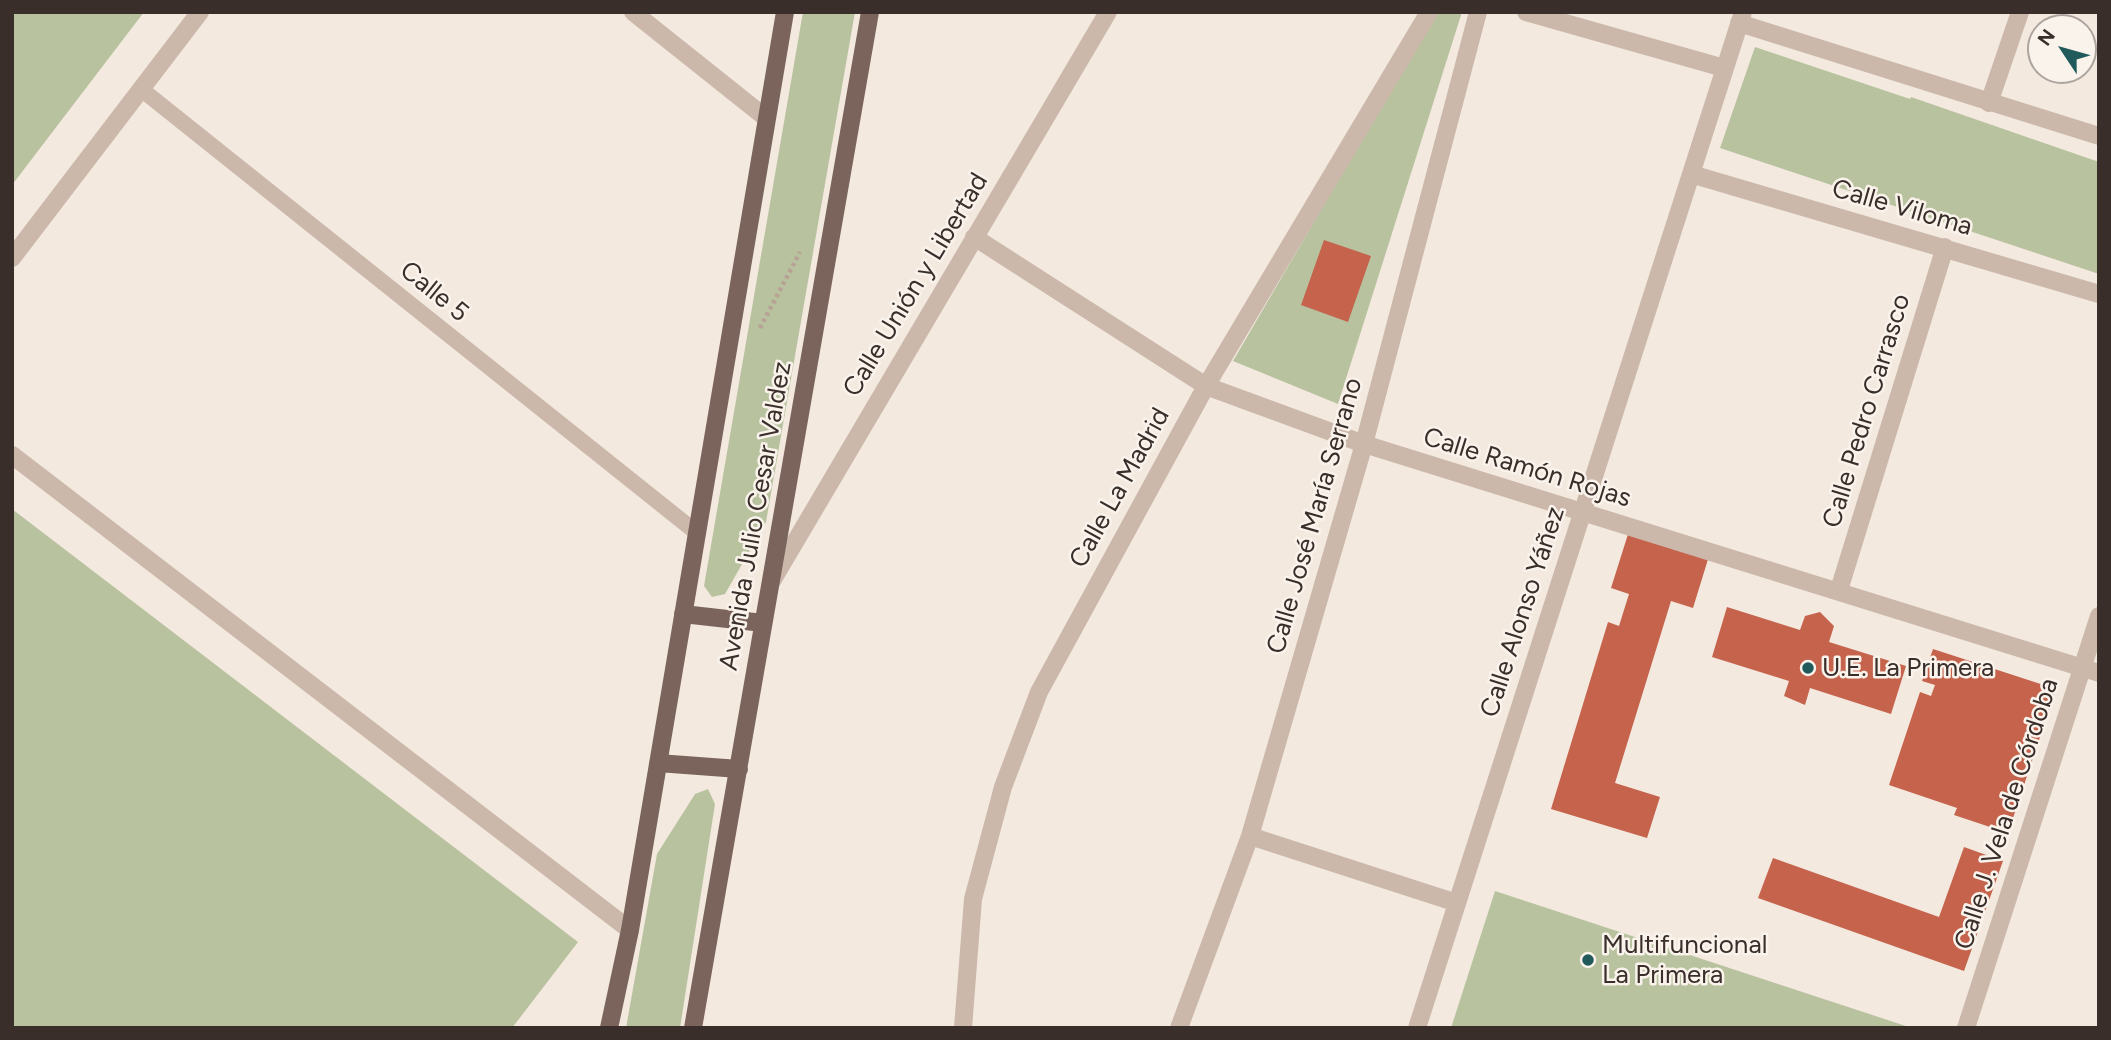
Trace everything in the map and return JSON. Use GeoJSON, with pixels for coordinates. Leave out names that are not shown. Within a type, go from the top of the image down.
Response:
{"type":"FeatureCollection","features":[{"type":"Feature","properties":{"kind":"main road","name":"Avenida Julio Cesar Valdez"},"geometry":{"type":"LineString","coordinates":[[609,1028],[630,930],[785,12]]}},
{"type":"Feature","properties":{"kind":"main road","name":"Avenida Julio Cesar Valdez"},"geometry":{"type":"LineString","coordinates":[[693,1028],[870,12]]}},
{"type":"Feature","properties":{"kind":"main road"},"geometry":{"type":"LineString","coordinates":[[683,614],[764,623]]}},
{"type":"Feature","properties":{"kind":"main road"},"geometry":{"type":"LineString","coordinates":[[658,763],[739,769]]}},
{"type":"Feature","properties":{"kind":"street"},"geometry":{"type":"LineString","coordinates":[[12,258],[200,12]]}},
{"type":"Feature","properties":{"kind":"street"},"geometry":{"type":"LineString","coordinates":[[633,12],[766,118]]}},
{"type":"Feature","properties":{"kind":"street","name":"Calle Unión y Libertad"},"geometry":{"type":"LineString","coordinates":[[770,584],[1108,12]]}},
{"type":"Feature","properties":{"kind":"street","name":"Calle La Madrid"},"geometry":{"type":"LineString","coordinates":[[963,1028],[973,899],[1003,787],[1034,704],[1206,386],[1429,12]]}},
{"type":"Feature","properties":{"kind":"street","name":"Calle José María Serrano"},"geometry":{"type":"LineString","coordinates":[[1179,1028],[1250,836],[1364,444],[1478,12]]}},
{"type":"Feature","properties":{"kind":"street"},"geometry":{"type":"LineString","coordinates":[[1527,12],[1724,68]]}},
{"type":"Feature","properties":{"kind":"street"},"geometry":{"type":"LineString","coordinates":[[1989,103],[2020,12]]}},
{"type":"Feature","properties":{"kind":"street"},"geometry":{"type":"LineString","coordinates":[[1741,18],[1989,103],[2099,136]]}},
{"type":"Feature","properties":{"kind":"street","name":"Calle Alonso Yáñez"},"geometry":{"type":"LineString","coordinates":[[1417,1028],[1741,18]]}},
{"type":"Feature","properties":{"kind":"street","name":"Calle Viloma"},"geometry":{"type":"LineString","coordinates":[[1690,174],[2099,294]]}},
{"type":"Feature","properties":{"kind":"street","name":"Calle Ramón Rojas"},"geometry":{"type":"LineString","coordinates":[[974,237],[1206,386],[1364,444],[2091,670]]}},
{"type":"Feature","properties":{"kind":"street","name":"Calle Pedro Carrasco"},"geometry":{"type":"LineString","coordinates":[[1839,590],[1945,247]]}},
{"type":"Feature","properties":{"kind":"street"},"geometry":{"type":"LineString","coordinates":[[12,455],[630,930]]}},
{"type":"Feature","properties":{"kind":"street","name":"Calle J. Vela de Córdoba"},"geometry":{"type":"LineString","coordinates":[[1966,1028],[2091,670],[2099,616]]}},
{"type":"Feature","properties":{"kind":"street"},"geometry":{"type":"LineString","coordinates":[[1250,836],[1457,903]]}},
{"type":"Feature","properties":{"kind":"lane","name":"Calle 5"},"geometry":{"type":"LineString","coordinates":[[141,89],[697,533]]}},
{"type":"Feature","properties":{"kind":"path"},"geometry":{"type":"LineString","coordinates":[[759,330],[804,245]]}},
{"type":"Feature","properties":{"kind":"green space"},"geometry":{"type":"Polygon","coordinates":[[[12,12],[144,12],[12,185],[12,12]]]}},
{"type":"Feature","properties":{"kind":"green space"},"geometry":{"type":"Polygon","coordinates":[[[803,12],[855,12],[766,522],[725,594],[712,597],[704,586],[803,12]]]}},
{"type":"Feature","properties":{"kind":"green space"},"geometry":{"type":"Polygon","coordinates":[[[1436,12],[1462,12],[1338,404],[1233,361],[1436,12]]]}},
{"type":"Feature","properties":{"kind":"green space"},"geometry":{"type":"Polygon","coordinates":[[[1755,47],[2099,162],[2099,274],[1720,148],[1755,47]]]}},
{"type":"Feature","properties":{"kind":"green space"},"geometry":{"type":"Polygon","coordinates":[[[12,509],[578,942],[512,1028],[12,1028],[12,509]]]}},
{"type":"Feature","properties":{"kind":"green space"},"geometry":{"type":"Polygon","coordinates":[[[708,789],[715,804],[680,1028],[626,1028],[657,854],[695,794],[708,789]]]}},
{"type":"Feature","properties":{"kind":"green space","name":"Multifuncional La Primera"},"geometry":{"type":"Polygon","coordinates":[[[1495,891],[1912,1028],[1451,1028],[1495,891]]]}},
{"type":"Feature","properties":{"kind":"building"},"geometry":{"type":"Polygon","coordinates":[[[1324,240],[1371,256],[1348,322],[1301,305],[1324,240]]]}},
{"type":"Feature","properties":{"kind":"building"},"geometry":{"type":"Polygon","coordinates":[[[1629,531],[1709,556],[1693,608],[1671,601],[1615,783],[1660,797],[1647,838],[1551,809],[1608,622],[1619,626],[1629,594],[1611,588],[1629,531]]]}},
{"type":"Feature","properties":{"kind":"building"},"geometry":{"type":"Polygon","coordinates":[[[1727,607],[1800,630],[1805,616],[1820,612],[1834,626],[1829,642],[1906,666],[1891,714],[1810,688],[1805,705],[1784,696],[1789,681],[1712,657],[1727,607]]]}},
{"type":"Feature","properties":{"kind":"building"},"geometry":{"type":"Polygon","coordinates":[[[1933,649],[2056,689],[2008,833],[1954,815],[1957,808],[1889,785],[1920,692],[1931,696],[1935,685],[1922,681],[1933,649]]]}},
{"type":"Feature","properties":{"kind":"building"},"geometry":{"type":"Polygon","coordinates":[[[1964,847],[2003,861],[1964,971],[1758,898],[1773,858],[1939,917],[1964,847]]]}},
{"type":"Feature","properties":{"kind":"place","name":"U.E. La Primera"},"geometry":{"type":"Point","coordinates":[1808,668]}},
{"type":"Feature","properties":{"kind":"place","name":"Multifuncional La Primera"},"geometry":{"type":"Point","coordinates":[1588,960]}}]}
